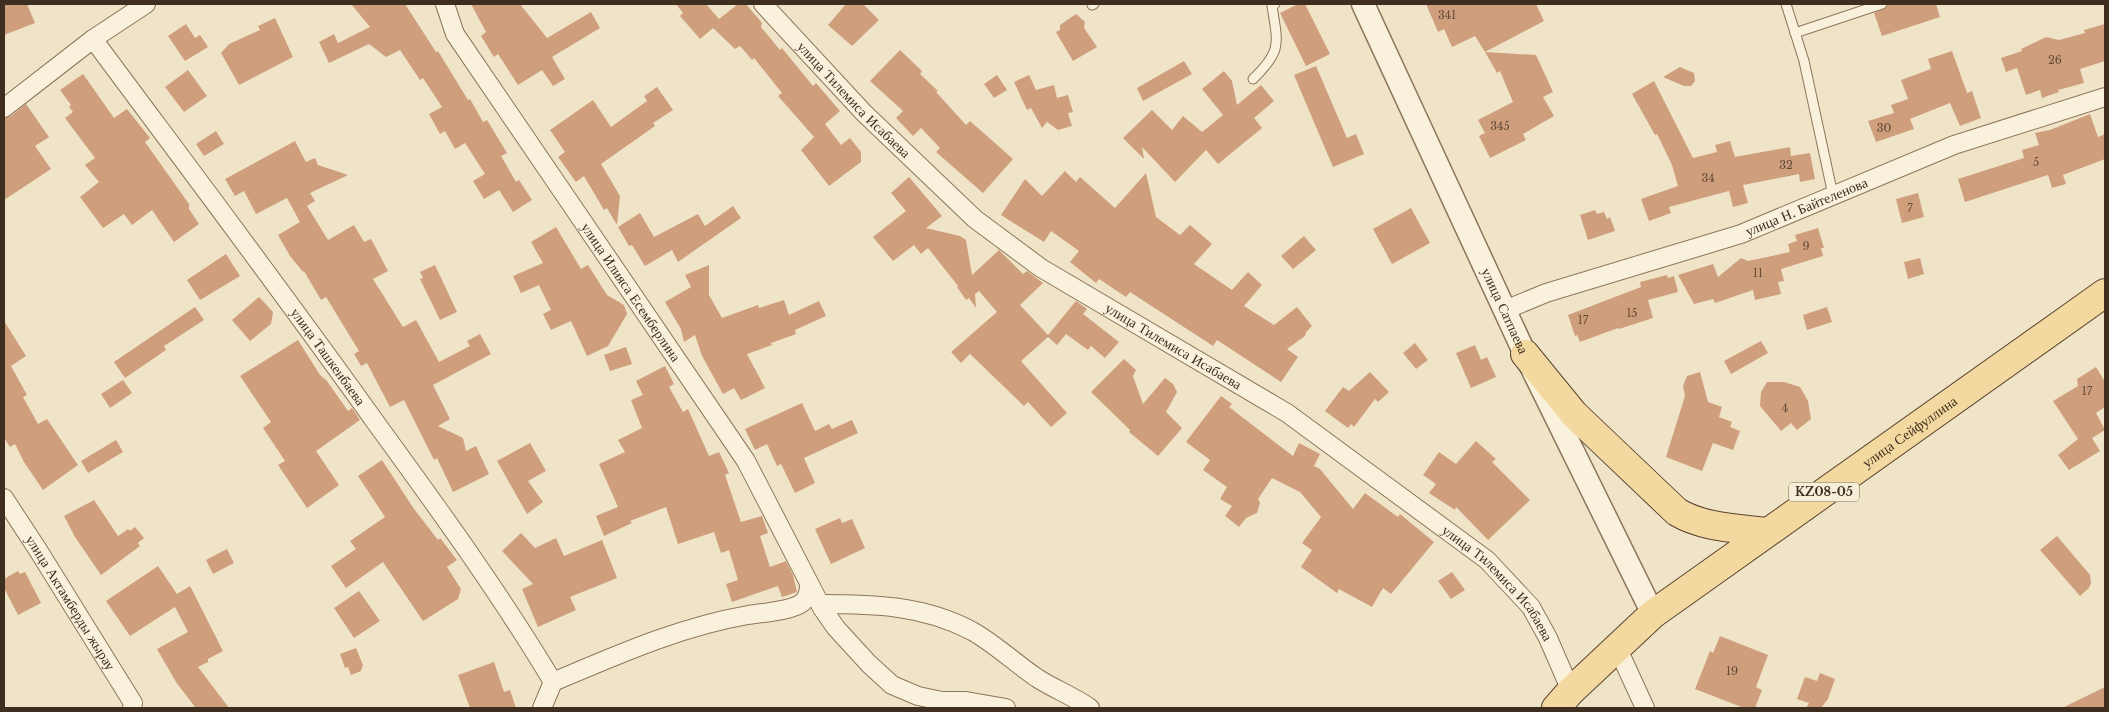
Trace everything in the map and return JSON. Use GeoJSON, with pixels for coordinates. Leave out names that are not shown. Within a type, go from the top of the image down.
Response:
{"type":"FeatureCollection","features":[{"type":"Feature","properties":{"kind":"main road","name":"улица Сейфуллина"},"geometry":{"type":"LineString","coordinates":[[1564,700],[1653,614],[2105,293]]}},
{"type":"Feature","properties":{"kind":"main road"},"geometry":{"type":"LineString","coordinates":[[1525,354],[1574,414],[1677,512],[1691,520],[1705,524],[1767,532]]}},
{"type":"Feature","properties":{"kind":"street"},"geometry":{"type":"LineString","coordinates":[[4,108],[93,39],[146,4]]}},
{"type":"Feature","properties":{"kind":"street","name":"улица Илияса Есемберлина"},"geometry":{"type":"LineString","coordinates":[[445,4],[455,34],[746,461],[820,604],[836,628],[869,664],[892,685],[918,696],[942,701],[966,701],[1006,708]]}},
{"type":"Feature","properties":{"kind":"street","name":"улица Тилемиса Исабаева"},"geometry":{"type":"LineString","coordinates":[[763,4],[864,113],[975,219],[1041,268],[1288,413],[1487,560],[1531,608],[1548,638],[1564,700]]}},
{"type":"Feature","properties":{"kind":"street","name":"улица Сатпаева"},"geometry":{"type":"LineString","coordinates":[[1363,4],[1525,354],[1653,614]]}},
{"type":"Feature","properties":{"kind":"street","name":"улица Ташкенбаева"},"geometry":{"type":"LineString","coordinates":[[93,39],[257,258],[465,546],[518,623],[553,682]]}},
{"type":"Feature","properties":{"kind":"street","name":"улица Н. Байтеленова"},"geometry":{"type":"LineString","coordinates":[[1505,310],[1546,293],[1742,234],[1954,146],[2105,97]]}},
{"type":"Feature","properties":{"kind":"street","name":"улица Актамберды жырау"},"geometry":{"type":"LineString","coordinates":[[4,498],[133,704],[132,708]]}},
{"type":"Feature","properties":{"kind":"street"},"geometry":{"type":"LineString","coordinates":[[542,708],[553,682],[661,637],[724,619],[784,609],[803,602],[809,593],[810,585]]}},
{"type":"Feature","properties":{"kind":"street"},"geometry":{"type":"LineString","coordinates":[[820,604],[874,604],[927,613],[972,632],[1038,679],[1076,698],[1090,708]]}},
{"type":"Feature","properties":{"kind":"street"},"geometry":{"type":"LineString","coordinates":[[1617,647],[1645,708]]}},
{"type":"Feature","properties":{"kind":"lane"},"geometry":{"type":"LineString","coordinates":[[1253,79],[1270,63],[1278,45],[1272,6],[1275,4]]}},
{"type":"Feature","properties":{"kind":"lane"},"geometry":{"type":"LineString","coordinates":[[1786,4],[1804,61],[1833,195]]}},
{"type":"Feature","properties":{"kind":"lane"},"geometry":{"type":"LineString","coordinates":[[1795,33],[1882,4]]}},
{"type":"Feature","properties":{"kind":"building"},"geometry":{"type":"Polygon","coordinates":[[[4,4],[27,4],[35,23],[4,35],[4,4]]]}},
{"type":"Feature","properties":{"kind":"building"},"geometry":{"type":"Polygon","coordinates":[[[351,4],[405,4],[436,52],[438,51],[468,100],[470,99],[483,122],[487,120],[507,153],[501,156],[516,182],[519,180],[532,200],[513,212],[499,190],[484,199],[473,181],[485,174],[465,143],[455,149],[445,131],[440,134],[429,114],[442,107],[423,78],[420,80],[400,50],[386,57],[369,44],[329,63],[319,42],[334,34],[338,43],[370,27],[351,4]]]}},
{"type":"Feature","properties":{"kind":"building"},"geometry":{"type":"Polygon","coordinates":[[[471,4],[520,4],[547,38],[591,12],[600,28],[552,57],[565,79],[553,86],[542,70],[518,85],[498,54],[494,57],[481,36],[486,32],[471,4]]]}},
{"type":"Feature","properties":{"kind":"building"},"geometry":{"type":"Polygon","coordinates":[[[676,4],[706,4],[719,19],[738,4],[746,4],[762,23],[761,27],[780,50],[782,48],[813,86],[816,83],[840,111],[825,124],[841,145],[850,138],[861,152],[861,162],[829,186],[801,150],[814,137],[778,96],[782,93],[754,58],[752,60],[740,46],[735,49],[713,28],[700,39],[680,16],[683,13],[676,4]]]}},
{"type":"Feature","properties":{"kind":"building"},"geometry":{"type":"Polygon","coordinates":[[[846,4],[863,4],[879,20],[852,46],[828,25],[846,4]]]}},
{"type":"Feature","properties":{"kind":"building"},"geometry":{"type":"Polygon","coordinates":[[[1298,4],[1305,4],[1330,54],[1306,66],[1280,13],[1298,4]]]}},
{"type":"Feature","properties":{"kind":"building"},"geometry":{"type":"Polygon","coordinates":[[[1426,4],[1536,4],[1544,21],[1485,52],[1475,36],[1452,47],[1444,29],[1438,32],[1426,4]]]}},
{"type":"Feature","properties":{"kind":"building"},"geometry":{"type":"Polygon","coordinates":[[[1888,4],[1936,4],[1940,17],[1882,36],[1874,13],[1886,8],[1888,4]]]}},
{"type":"Feature","properties":{"kind":"building"},"geometry":{"type":"Polygon","coordinates":[[[1076,14],[1085,22],[1084,28],[1097,47],[1073,61],[1056,32],[1060,30],[1060,25],[1076,14]]]}},
{"type":"Feature","properties":{"kind":"building"},"geometry":{"type":"Polygon","coordinates":[[[275,18],[293,57],[239,85],[221,53],[229,44],[260,30],[258,26],[275,18]]]}},
{"type":"Feature","properties":{"kind":"building"},"geometry":{"type":"Polygon","coordinates":[[[186,24],[195,38],[200,35],[208,47],[185,61],[168,36],[186,24]]]}},
{"type":"Feature","properties":{"kind":"building"},"geometry":{"type":"Polygon","coordinates":[[[2105,24],[2105,61],[2080,69],[2084,83],[2058,90],[2059,92],[2042,98],[2040,90],[2026,95],[2017,68],[2006,72],[2001,58],[2022,51],[2021,49],[2046,37],[2059,40],[2085,33],[2084,30],[2105,24]]]}},
{"type":"Feature","properties":{"kind":"building"},"geometry":{"type":"Polygon","coordinates":[[[900,50],[922,71],[920,74],[938,91],[936,92],[966,125],[970,121],[1013,159],[983,193],[936,152],[940,148],[921,128],[913,136],[896,118],[903,111],[870,81],[900,50]]]}},
{"type":"Feature","properties":{"kind":"building"},"geometry":{"type":"Polygon","coordinates":[[[1952,51],[1967,93],[1972,91],[1981,118],[1960,126],[1950,103],[1910,119],[1914,129],[1876,142],[1868,121],[1894,113],[1891,105],[1908,99],[1901,80],[1931,69],[1928,59],[1952,51]]]}},
{"type":"Feature","properties":{"kind":"building"},"geometry":{"type":"Polygon","coordinates":[[[1485,52],[1536,55],[1553,92],[1543,97],[1554,116],[1523,134],[1526,140],[1490,158],[1479,136],[1485,133],[1478,120],[1513,102],[1500,71],[1497,73],[1485,52]]]}},
{"type":"Feature","properties":{"kind":"building"},"geometry":{"type":"Polygon","coordinates":[[[1184,61],[1192,74],[1143,101],[1137,88],[1184,61]]]}},
{"type":"Feature","properties":{"kind":"building"},"geometry":{"type":"Polygon","coordinates":[[[1316,66],[1347,138],[1356,134],[1364,154],[1333,167],[1294,75],[1316,66]]]}},
{"type":"Feature","properties":{"kind":"building"},"geometry":{"type":"Polygon","coordinates":[[[1680,67],[1694,73],[1695,81],[1691,86],[1684,86],[1663,77],[1680,67]]]}},
{"type":"Feature","properties":{"kind":"building"},"geometry":{"type":"Polygon","coordinates":[[[188,70],[207,96],[184,112],[165,87],[188,70]]]}},
{"type":"Feature","properties":{"kind":"building"},"geometry":{"type":"Polygon","coordinates":[[[1224,71],[1232,81],[1237,105],[1261,85],[1274,101],[1254,118],[1262,128],[1218,164],[1206,150],[1175,182],[1142,147],[1144,159],[1123,138],[1152,110],[1172,130],[1183,116],[1202,132],[1223,115],[1202,89],[1224,71]]]}},
{"type":"Feature","properties":{"kind":"building"},"geometry":{"type":"Polygon","coordinates":[[[83,74],[114,118],[127,109],[150,138],[145,142],[189,204],[189,209],[199,224],[174,242],[152,210],[132,225],[124,214],[103,228],[80,197],[99,182],[85,165],[95,158],[65,118],[73,112],[69,107],[71,105],[60,90],[83,74]]]}},
{"type":"Feature","properties":{"kind":"building"},"geometry":{"type":"Polygon","coordinates":[[[997,75],[1007,90],[994,98],[984,84],[997,75]]]}},
{"type":"Feature","properties":{"kind":"building"},"geometry":{"type":"Polygon","coordinates":[[[1029,75],[1036,90],[1054,85],[1057,98],[1068,95],[1073,112],[1068,113],[1072,126],[1058,130],[1047,122],[1042,128],[1031,108],[1027,110],[1014,82],[1029,75]]]}},
{"type":"Feature","properties":{"kind":"building"},"geometry":{"type":"Polygon","coordinates":[[[1654,81],[1693,158],[1717,152],[1715,145],[1730,141],[1735,157],[1790,147],[1791,156],[1810,153],[1815,179],[1800,182],[1799,174],[1743,185],[1748,203],[1733,207],[1729,191],[1669,207],[1671,213],[1649,221],[1641,199],[1678,186],[1672,165],[1657,134],[1655,135],[1632,94],[1654,81]]]}},
{"type":"Feature","properties":{"kind":"building"},"geometry":{"type":"Polygon","coordinates":[[[657,87],[673,110],[653,123],[655,126],[601,164],[620,196],[617,225],[607,208],[604,210],[584,176],[576,182],[558,157],[565,152],[550,130],[593,100],[611,127],[647,101],[644,96],[657,87]]]}},
{"type":"Feature","properties":{"kind":"building"},"geometry":{"type":"Polygon","coordinates":[[[26,104],[49,137],[35,146],[51,169],[4,200],[4,118],[11,116],[26,104]]]}},
{"type":"Feature","properties":{"kind":"building"},"geometry":{"type":"Polygon","coordinates":[[[2090,114],[2098,137],[2105,134],[2105,159],[2063,175],[2066,184],[2052,188],[2048,175],[1965,202],[1958,179],[2024,158],[2022,150],[2039,145],[2035,133],[2050,130],[2090,114]]]}},
{"type":"Feature","properties":{"kind":"building"},"geometry":{"type":"Polygon","coordinates":[[[216,131],[224,144],[204,156],[196,144],[216,131]]]}},
{"type":"Feature","properties":{"kind":"building"},"geometry":{"type":"Polygon","coordinates":[[[295,141],[306,162],[315,158],[318,165],[348,175],[310,193],[315,201],[307,206],[328,240],[354,225],[364,242],[371,239],[388,271],[373,279],[403,327],[416,320],[439,362],[470,346],[467,341],[480,334],[491,354],[433,385],[450,419],[438,426],[463,438],[466,451],[476,446],[489,474],[453,492],[437,458],[434,460],[404,400],[390,407],[367,363],[361,366],[354,354],[359,351],[326,297],[321,300],[304,271],[290,256],[278,235],[300,222],[287,198],[256,214],[244,191],[235,196],[225,179],[295,141]]]}},
{"type":"Feature","properties":{"kind":"building"},"geometry":{"type":"Polygon","coordinates":[[[1065,171],[1076,182],[1080,177],[1115,208],[1146,173],[1156,217],[1180,235],[1190,225],[1212,244],[1194,264],[1232,290],[1248,272],[1262,285],[1244,306],[1274,325],[1297,307],[1312,326],[1305,336],[1287,349],[1298,357],[1281,382],[1217,340],[1213,346],[1130,292],[1126,297],[1099,279],[1096,283],[1070,262],[1079,251],[1051,231],[1044,242],[1001,215],[1025,179],[1042,196],[1065,171]]]}},
{"type":"Feature","properties":{"kind":"building"},"geometry":{"type":"Polygon","coordinates":[[[909,177],[942,216],[926,228],[960,236],[966,240],[972,275],[999,250],[1023,274],[1027,271],[1043,283],[1020,305],[1048,335],[1076,301],[1087,309],[1083,314],[1119,342],[1105,358],[1091,346],[1088,350],[1066,334],[1057,345],[1048,337],[1021,361],[1067,413],[1051,427],[1028,402],[1024,406],[970,354],[961,363],[951,352],[997,312],[979,291],[975,294],[976,308],[969,298],[966,300],[958,286],[928,248],[921,254],[914,245],[893,261],[873,237],[906,211],[891,193],[909,177]]]}},
{"type":"Feature","properties":{"kind":"building"},"geometry":{"type":"Polygon","coordinates":[[[1918,193],[1924,217],[1902,223],[1896,199],[1918,193]]]}},
{"type":"Feature","properties":{"kind":"building"},"geometry":{"type":"Polygon","coordinates":[[[733,206],[741,218],[678,262],[672,250],[645,266],[632,245],[629,246],[618,227],[640,213],[654,237],[698,214],[705,226],[733,206]]]}},
{"type":"Feature","properties":{"kind":"building"},"geometry":{"type":"Polygon","coordinates":[[[1411,208],[1430,243],[1392,264],[1373,229],[1411,208]]]}},
{"type":"Feature","properties":{"kind":"building"},"geometry":{"type":"Polygon","coordinates":[[[1595,210],[1597,214],[1604,212],[1607,219],[1610,217],[1615,231],[1588,240],[1580,215],[1595,210]]]}},
{"type":"Feature","properties":{"kind":"building"},"geometry":{"type":"Polygon","coordinates":[[[556,227],[581,269],[588,265],[607,295],[624,305],[627,314],[608,346],[587,356],[571,321],[551,330],[543,314],[551,310],[539,285],[521,293],[513,276],[543,263],[531,242],[556,227]]]}},
{"type":"Feature","properties":{"kind":"building"},"geometry":{"type":"Polygon","coordinates":[[[1818,228],[1824,248],[1821,248],[1823,256],[1781,269],[1784,281],[1778,282],[1781,294],[1755,300],[1753,290],[1715,303],[1713,299],[1694,304],[1678,275],[1713,264],[1718,277],[1741,258],[1748,261],[1790,252],[1788,244],[1797,241],[1795,235],[1818,228]]]}},
{"type":"Feature","properties":{"kind":"building"},"geometry":{"type":"Polygon","coordinates":[[[1304,236],[1316,250],[1293,269],[1281,256],[1304,236]]]}},
{"type":"Feature","properties":{"kind":"building"},"geometry":{"type":"Polygon","coordinates":[[[226,254],[240,276],[200,300],[187,280],[226,254]]]}},
{"type":"Feature","properties":{"kind":"building"},"geometry":{"type":"Polygon","coordinates":[[[1920,258],[1924,274],[1908,279],[1904,262],[1920,258]]]}},
{"type":"Feature","properties":{"kind":"building"},"geometry":{"type":"Polygon","coordinates":[[[435,265],[457,312],[440,320],[420,279],[423,278],[420,272],[435,265]]]}},
{"type":"Feature","properties":{"kind":"building"},"geometry":{"type":"Polygon","coordinates":[[[709,265],[709,295],[722,318],[758,305],[759,308],[784,300],[789,315],[819,301],[826,316],[795,330],[796,334],[747,354],[765,388],[741,400],[734,388],[723,394],[702,356],[695,335],[684,342],[681,329],[665,302],[691,287],[685,275],[709,265]]]}},
{"type":"Feature","properties":{"kind":"building"},"geometry":{"type":"Polygon","coordinates":[[[1667,275],[1668,278],[1674,276],[1678,292],[1648,300],[1653,318],[1580,342],[1577,335],[1575,336],[1568,315],[1641,287],[1640,282],[1667,275]]]}},
{"type":"Feature","properties":{"kind":"building"},"geometry":{"type":"Polygon","coordinates":[[[259,297],[273,312],[271,324],[250,341],[232,320],[259,297]]]}},
{"type":"Feature","properties":{"kind":"building"},"geometry":{"type":"Polygon","coordinates":[[[195,307],[204,320],[164,346],[166,350],[125,378],[114,362],[195,307]]]}},
{"type":"Feature","properties":{"kind":"building"},"geometry":{"type":"Polygon","coordinates":[[[1827,307],[1832,322],[1807,330],[1803,315],[1827,307]]]}},
{"type":"Feature","properties":{"kind":"building"},"geometry":{"type":"Polygon","coordinates":[[[4,321],[26,356],[11,366],[27,395],[23,397],[38,424],[47,419],[78,465],[43,490],[24,462],[15,444],[10,447],[4,438],[4,321]]]}},
{"type":"Feature","properties":{"kind":"building"},"geometry":{"type":"Polygon","coordinates":[[[298,340],[320,375],[327,381],[348,411],[352,408],[360,420],[316,451],[339,485],[307,508],[278,465],[285,461],[263,428],[271,422],[240,376],[298,340]]]}},
{"type":"Feature","properties":{"kind":"building"},"geometry":{"type":"Polygon","coordinates":[[[1761,341],[1768,353],[1731,374],[1724,361],[1761,341]]]}},
{"type":"Feature","properties":{"kind":"building"},"geometry":{"type":"Polygon","coordinates":[[[1415,343],[1428,360],[1416,369],[1403,353],[1415,343]]]}},
{"type":"Feature","properties":{"kind":"building"},"geometry":{"type":"Polygon","coordinates":[[[1475,345],[1481,360],[1487,357],[1496,377],[1471,388],[1456,353],[1475,345]]]}},
{"type":"Feature","properties":{"kind":"building"},"geometry":{"type":"Polygon","coordinates":[[[626,347],[632,364],[610,371],[604,355],[626,347]]]}},
{"type":"Feature","properties":{"kind":"building"},"geometry":{"type":"Polygon","coordinates":[[[1124,359],[1136,370],[1133,376],[1143,404],[1165,378],[1173,384],[1177,392],[1166,412],[1182,428],[1158,456],[1129,432],[1130,430],[1091,392],[1124,359]]]}},
{"type":"Feature","properties":{"kind":"building"},"geometry":{"type":"Polygon","coordinates":[[[665,366],[674,384],[669,387],[683,412],[688,409],[709,456],[719,452],[729,473],[725,475],[741,522],[762,516],[768,533],[760,536],[770,567],[786,561],[793,575],[797,592],[782,597],[778,586],[732,602],[726,584],[738,580],[729,550],[721,553],[714,532],[678,544],[666,507],[630,521],[632,523],[604,536],[596,516],[618,507],[599,464],[625,452],[618,440],[642,428],[631,400],[643,395],[636,381],[665,366]]]}},
{"type":"Feature","properties":{"kind":"building"},"geometry":{"type":"Polygon","coordinates":[[[2096,367],[2105,382],[2105,407],[2096,413],[2105,430],[2092,438],[2100,451],[2069,470],[2058,455],[2078,439],[2053,401],[2078,386],[2077,379],[2096,367]]]}},
{"type":"Feature","properties":{"kind":"building"},"geometry":{"type":"Polygon","coordinates":[[[1370,372],[1389,392],[1378,402],[1375,399],[1354,427],[1351,424],[1348,428],[1325,411],[1343,387],[1349,391],[1370,372]]]}},
{"type":"Feature","properties":{"kind":"building"},"geometry":{"type":"Polygon","coordinates":[[[1700,372],[1708,402],[1722,407],[1719,417],[1732,422],[1730,427],[1740,431],[1733,450],[1713,443],[1702,471],[1666,457],[1685,396],[1683,386],[1687,376],[1700,372]]]}},
{"type":"Feature","properties":{"kind":"building"},"geometry":{"type":"Polygon","coordinates":[[[123,380],[132,393],[110,408],[101,394],[123,380]]]}},
{"type":"Feature","properties":{"kind":"building"},"geometry":{"type":"Polygon","coordinates":[[[1767,382],[1784,382],[1800,387],[1808,401],[1811,419],[1797,430],[1791,423],[1781,431],[1760,406],[1761,392],[1767,382]]]}},
{"type":"Feature","properties":{"kind":"building"},"geometry":{"type":"Polygon","coordinates":[[[1221,396],[1232,404],[1229,407],[1293,456],[1299,443],[1320,454],[1314,466],[1320,469],[1353,509],[1365,493],[1398,517],[1400,514],[1434,542],[1391,594],[1383,588],[1372,607],[1339,589],[1337,593],[1301,567],[1312,550],[1302,543],[1321,517],[1300,492],[1272,478],[1258,499],[1260,503],[1257,513],[1246,518],[1239,527],[1225,516],[1232,506],[1220,499],[1227,487],[1203,470],[1210,460],[1186,442],[1221,396]]]}},
{"type":"Feature","properties":{"kind":"building"},"geometry":{"type":"Polygon","coordinates":[[[802,403],[815,431],[829,424],[832,429],[852,420],[858,433],[804,458],[815,483],[795,493],[781,464],[777,466],[767,444],[755,450],[745,429],[802,403]]]}},
{"type":"Feature","properties":{"kind":"building"},"geometry":{"type":"Polygon","coordinates":[[[116,440],[123,452],[88,473],[81,461],[116,440]]]}},
{"type":"Feature","properties":{"kind":"building"},"geometry":{"type":"Polygon","coordinates":[[[1476,441],[1496,459],[1492,462],[1530,500],[1488,540],[1456,507],[1455,510],[1429,493],[1436,484],[1423,475],[1439,452],[1456,464],[1476,441]]]}},
{"type":"Feature","properties":{"kind":"building"},"geometry":{"type":"Polygon","coordinates":[[[530,443],[546,471],[528,481],[543,502],[527,514],[497,461],[530,443]]]}},
{"type":"Feature","properties":{"kind":"building"},"geometry":{"type":"Polygon","coordinates":[[[382,460],[414,509],[438,540],[440,538],[457,560],[447,567],[461,589],[458,599],[423,621],[383,562],[346,588],[331,566],[356,549],[350,541],[385,517],[358,476],[382,460]]]}},
{"type":"Feature","properties":{"kind":"building"},"geometry":{"type":"Polygon","coordinates":[[[94,500],[118,536],[128,529],[130,531],[135,527],[144,538],[138,543],[140,546],[101,575],[75,537],[64,516],[94,500]]]}},
{"type":"Feature","properties":{"kind":"building"},"geometry":{"type":"Polygon","coordinates":[[[840,518],[842,523],[852,519],[865,548],[831,564],[815,529],[840,518]]]}},
{"type":"Feature","properties":{"kind":"building"},"geometry":{"type":"Polygon","coordinates":[[[521,533],[535,548],[556,538],[564,556],[602,540],[617,578],[570,597],[576,610],[538,627],[522,589],[533,584],[502,551],[521,533]]]}},
{"type":"Feature","properties":{"kind":"building"},"geometry":{"type":"Polygon","coordinates":[[[2057,536],[2090,575],[2091,583],[2089,588],[2080,596],[2040,550],[2057,536]]]}},
{"type":"Feature","properties":{"kind":"building"},"geometry":{"type":"Polygon","coordinates":[[[227,549],[234,563],[213,574],[206,560],[227,549]]]}},
{"type":"Feature","properties":{"kind":"building"},"geometry":{"type":"Polygon","coordinates":[[[158,566],[177,594],[190,586],[223,651],[198,667],[229,708],[195,707],[176,682],[157,649],[188,632],[175,607],[130,636],[106,601],[158,566]]]}},
{"type":"Feature","properties":{"kind":"building"},"geometry":{"type":"Polygon","coordinates":[[[18,571],[20,574],[25,572],[41,603],[18,615],[4,588],[4,579],[18,571]]]}},
{"type":"Feature","properties":{"kind":"building"},"geometry":{"type":"Polygon","coordinates":[[[1452,572],[1465,590],[1451,599],[1438,581],[1452,572]]]}},
{"type":"Feature","properties":{"kind":"building"},"geometry":{"type":"Polygon","coordinates":[[[359,591],[380,621],[354,638],[334,608],[359,591]]]}},
{"type":"Feature","properties":{"kind":"building"},"geometry":{"type":"Polygon","coordinates":[[[1720,636],[1768,655],[1756,687],[1762,690],[1755,708],[1744,708],[1695,689],[1710,651],[1713,653],[1720,636]]]}},
{"type":"Feature","properties":{"kind":"building"},"geometry":{"type":"Polygon","coordinates":[[[356,648],[363,665],[361,671],[351,675],[348,667],[345,668],[340,654],[356,648]]]}},
{"type":"Feature","properties":{"kind":"building"},"geometry":{"type":"Polygon","coordinates":[[[494,662],[504,692],[510,690],[516,708],[470,708],[458,675],[494,662]]]}},
{"type":"Feature","properties":{"kind":"building"},"geometry":{"type":"Polygon","coordinates":[[[1820,673],[1835,679],[1828,699],[1821,708],[1806,708],[1809,703],[1797,699],[1805,677],[1817,681],[1820,673]]]}},
{"type":"Feature","properties":{"kind":"building"},"geometry":{"type":"Polygon","coordinates":[[[2105,687],[2105,708],[2062,708],[2105,687]]]}}]}
